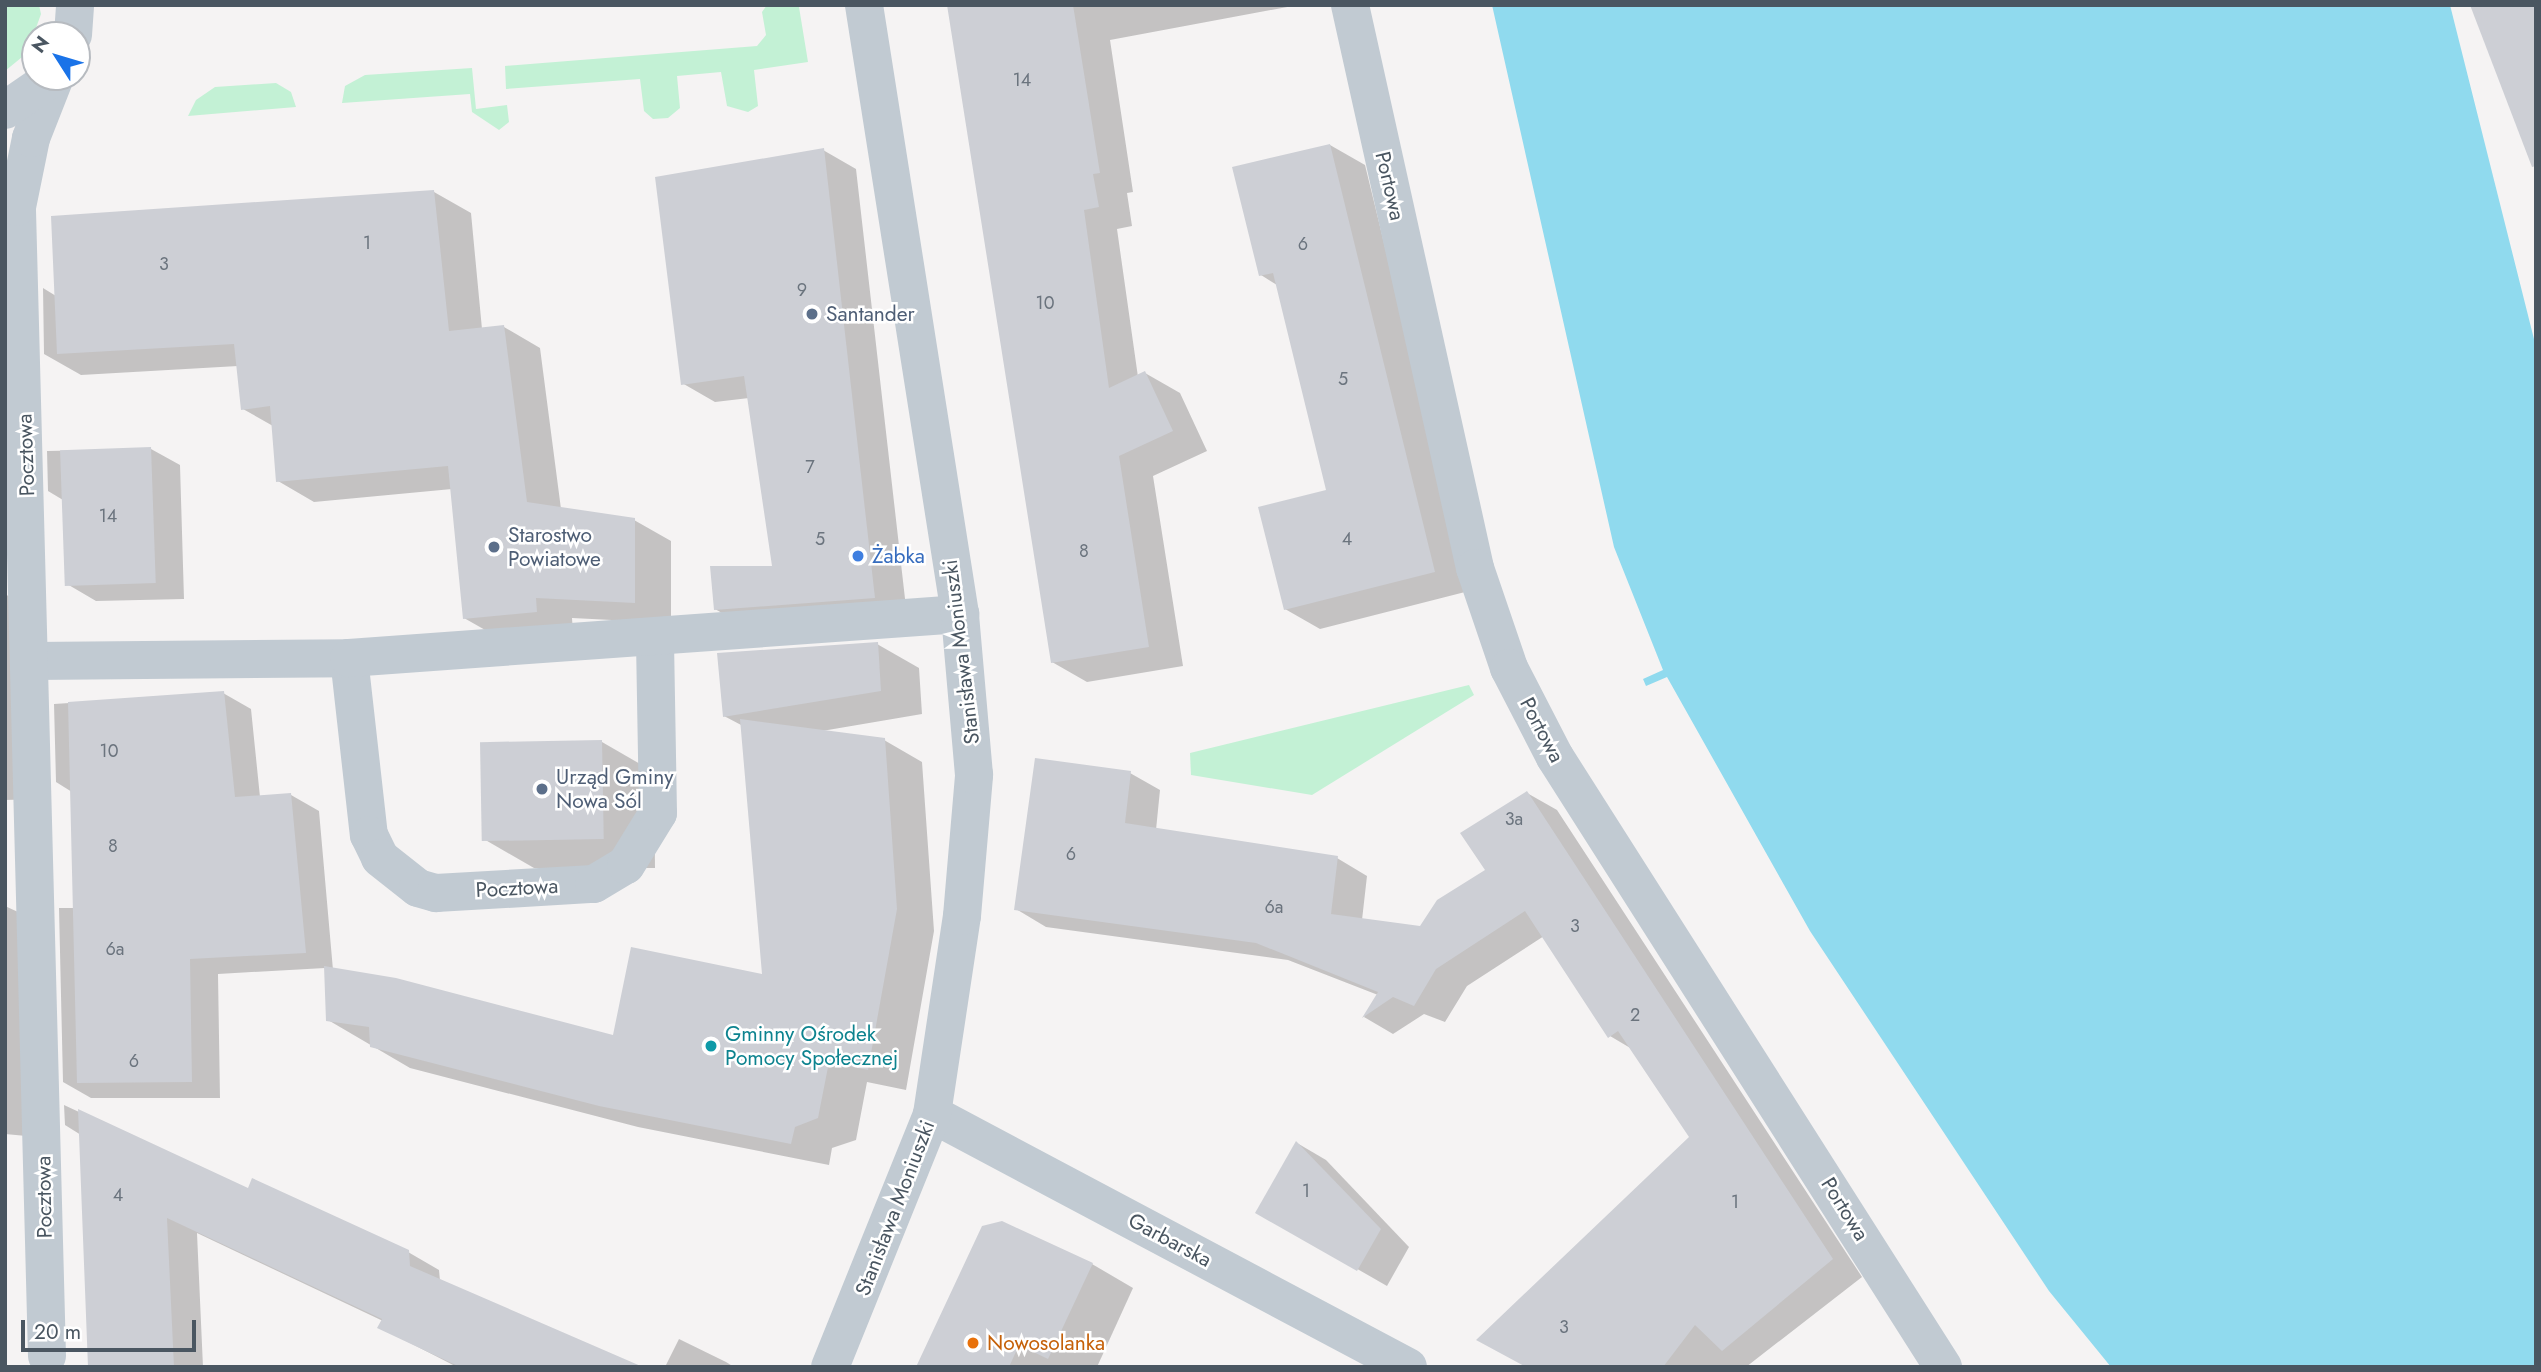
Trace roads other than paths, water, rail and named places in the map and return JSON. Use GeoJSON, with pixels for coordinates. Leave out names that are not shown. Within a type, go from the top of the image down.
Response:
{"type":"FeatureCollection","features":[{"type":"Feature","properties":{"kind":"street","name":"Stanisława Moniuszki"},"geometry":{"type":"LineString","coordinates":[[831,1367],[932,1114],[962,916],[974,775],[960,614],[864,5]]}},
{"type":"Feature","properties":{"kind":"street","name":"Portowa"},"geometry":{"type":"LineString","coordinates":[[1350,5],[1475,568],[1509,667],[1555,757],[1943,1367]]}},
{"type":"Feature","properties":{"kind":"street"},"geometry":{"type":"LineString","coordinates":[[5,110],[33,91]]}},
{"type":"Feature","properties":{"kind":"street","name":"Pocztowa"},"geometry":{"type":"LineString","coordinates":[[47,1356],[33,661],[11,197],[49,91]]}},
{"type":"Feature","properties":{"kind":"street"},"geometry":{"type":"LineString","coordinates":[[33,661],[349,658],[960,614]]}},
{"type":"Feature","properties":{"kind":"street","name":"Pocztowa"},"geometry":{"type":"LineString","coordinates":[[349,658],[369,835],[380,858],[418,888],[436,893],[594,884],[626,864],[658,813],[655,638]]}},
{"type":"Feature","properties":{"kind":"street","name":"Garbarska"},"geometry":{"type":"LineString","coordinates":[[932,1114],[1408,1367]]}},
{"type":"Feature","properties":{"kind":"water"},"geometry":{"type":"Polygon","coordinates":[[[1492,5],[2450,5],[2536,347],[2536,1367],[2111,1367],[2049,1291],[1810,931],[1667,677],[1646,686],[1643,679],[1663,670],[1614,547],[1492,5]]]}},
{"type":"Feature","properties":{"kind":"place","name":"Santander"},"geometry":{"type":"Point","coordinates":[812,314]}},
{"type":"Feature","properties":{"kind":"place","name":"Starostwo Powiatowe"},"geometry":{"type":"Point","coordinates":[494,547]}},
{"type":"Feature","properties":{"kind":"place","name":"Żabka"},"geometry":{"type":"Point","coordinates":[858,556]}},
{"type":"Feature","properties":{"kind":"place","name":"Urząd Gminy Nowa Sól"},"geometry":{"type":"Point","coordinates":[542,789]}},
{"type":"Feature","properties":{"kind":"place","name":"Gminny Ośrodek Pomocy Społecznej"},"geometry":{"type":"Point","coordinates":[711,1046]}},
{"type":"Feature","properties":{"kind":"place","name":"Nowosolanka"},"geometry":{"type":"Point","coordinates":[973,1343]}}]}
